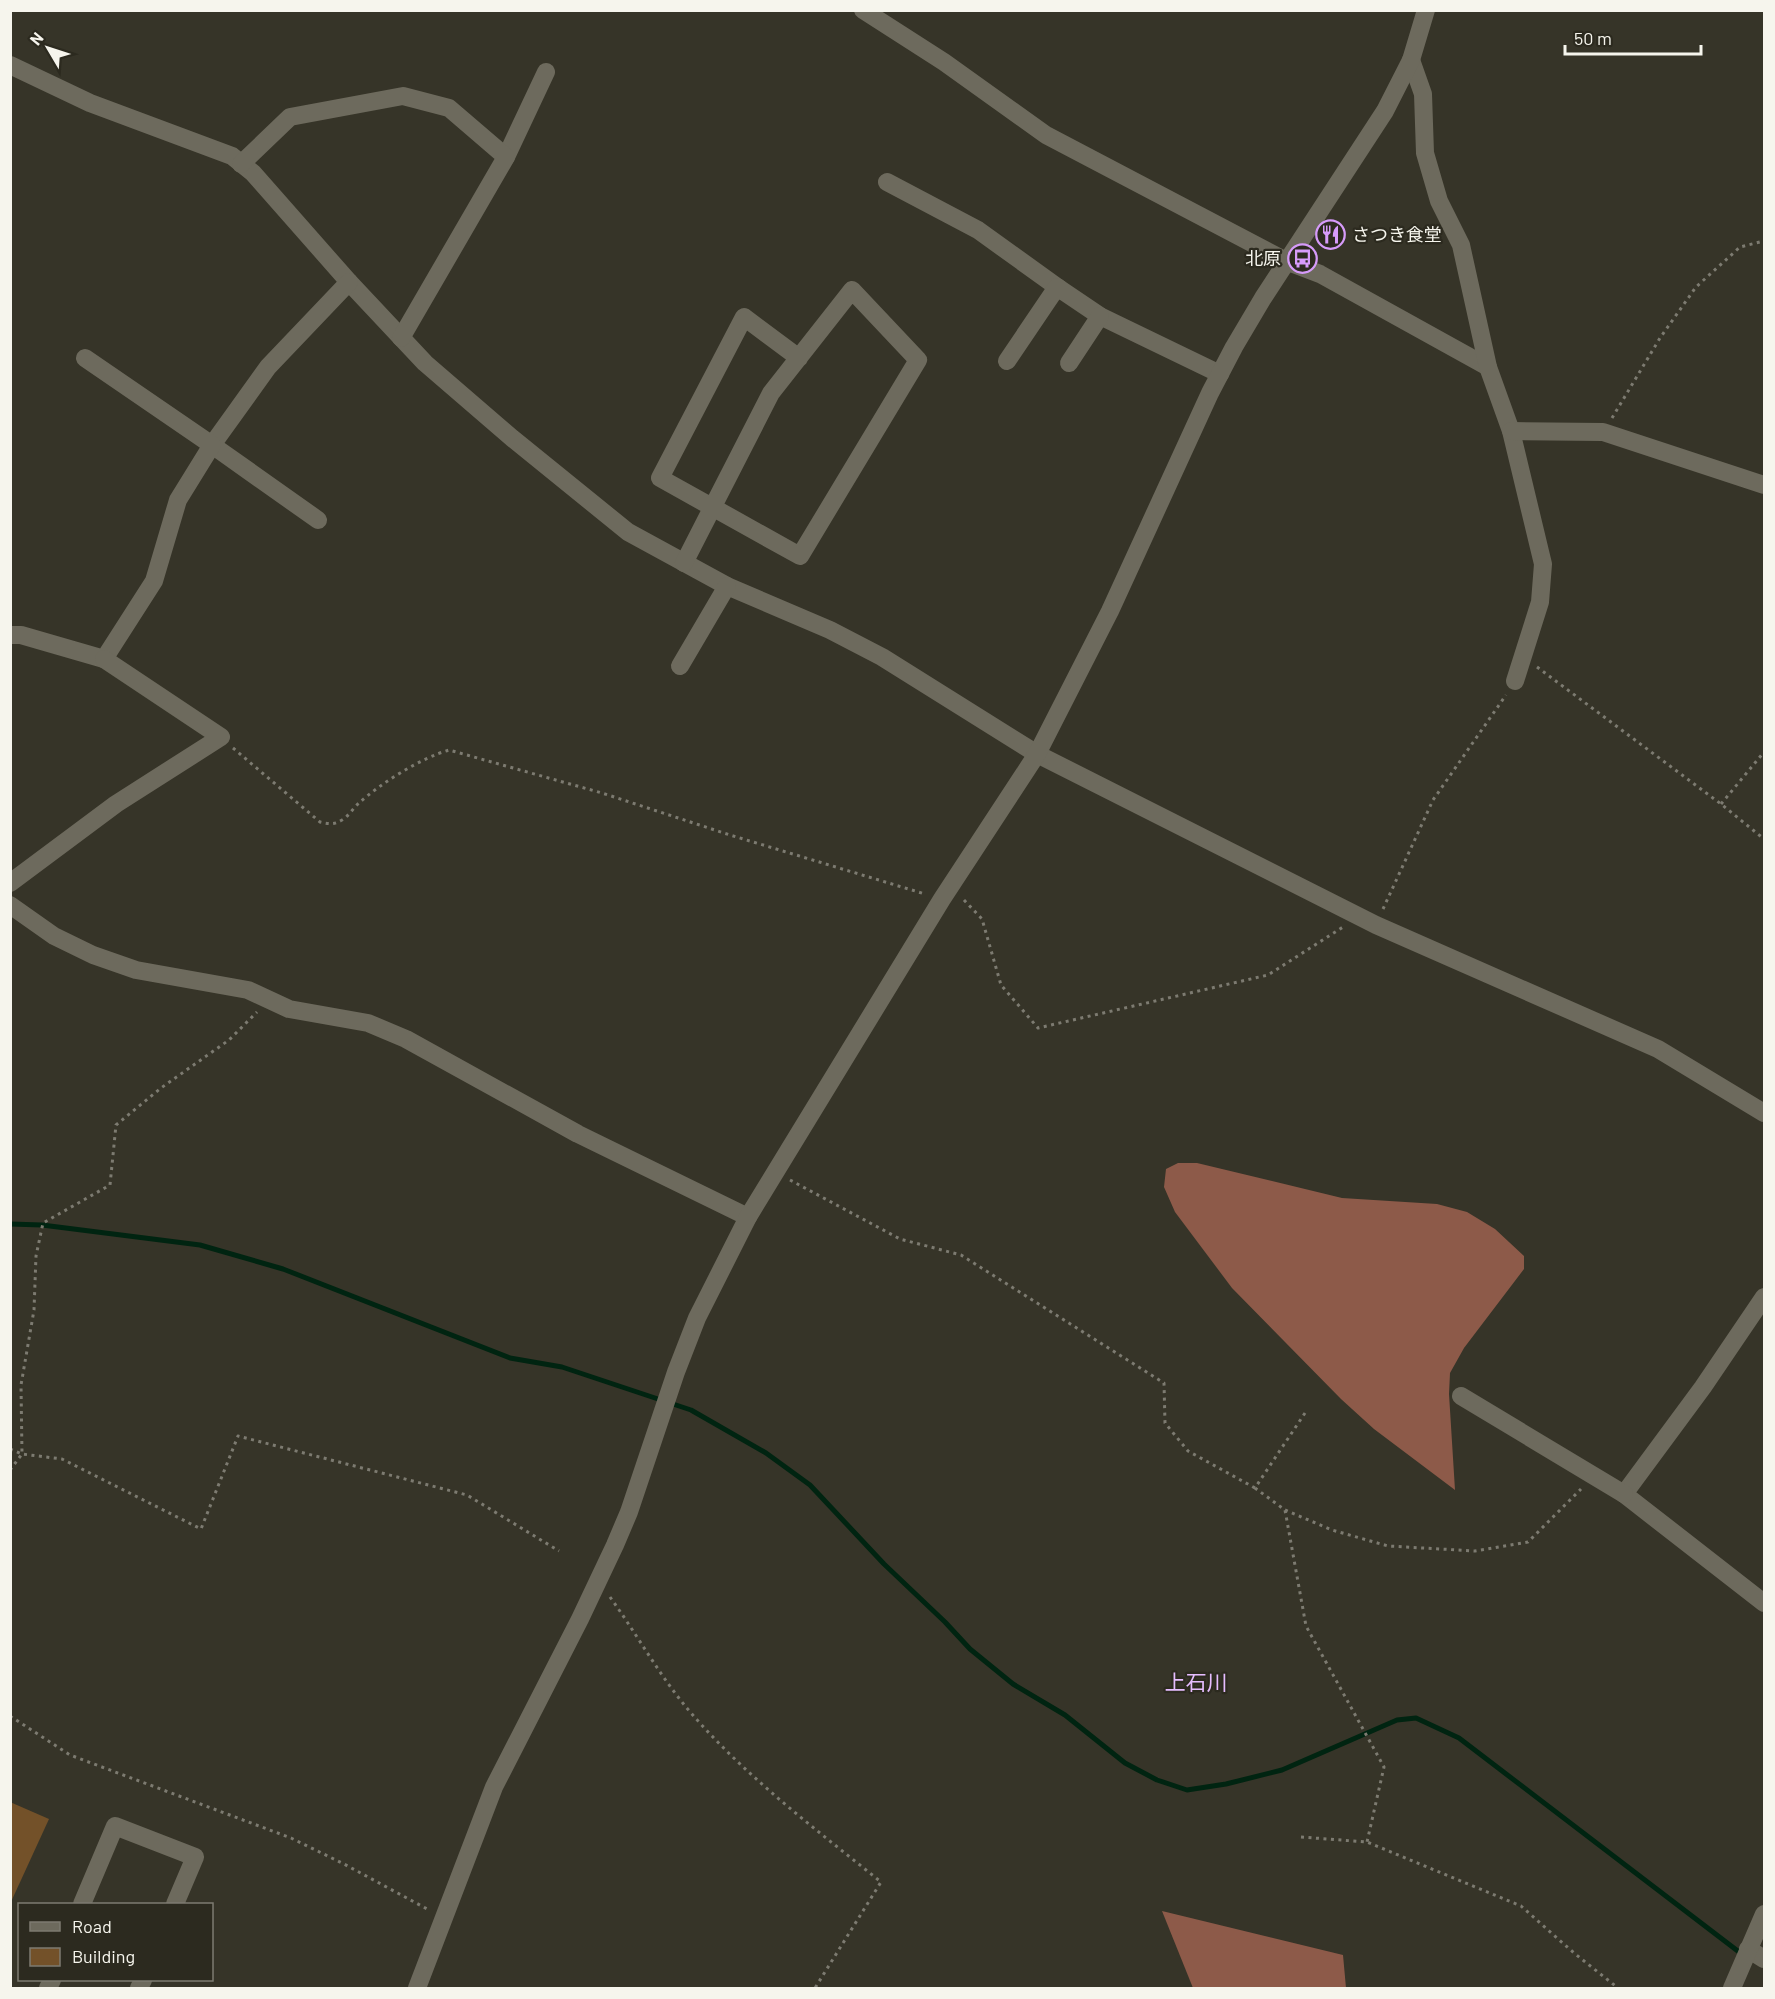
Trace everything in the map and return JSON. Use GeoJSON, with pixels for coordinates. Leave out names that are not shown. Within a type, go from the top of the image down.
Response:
{"type":"FeatureCollection","features":[{"type":"Feature","properties":{"kind":"street"},"geometry":{"type":"LineString","coordinates":[[863,10],[944,62],[1046,135],[1287,261],[1320,274],[1488,367]]}},
{"type":"Feature","properties":{"kind":"street"},"geometry":{"type":"LineString","coordinates":[[417,1989],[494,1787],[599,1581],[629,1512],[676,1372],[697,1318],[748,1217],[946,892],[1037,754],[1105,622],[1220,374],[1245,327],[1385,111],[1411,60],[1426,10]]}},
{"type":"Feature","properties":{"kind":"street"},"geometry":{"type":"LineString","coordinates":[[1411,60],[1423,94],[1425,153],[1439,201],[1461,245],[1488,367],[1511,431],[1543,564],[1540,602],[1515,681]]}},
{"type":"Feature","properties":{"kind":"street"},"geometry":{"type":"LineString","coordinates":[[10,64],[90,103],[232,156],[253,173],[424,363],[628,532],[727,586],[830,630],[882,657],[1037,754],[1368,920],[1658,1048],[1764,1113]]}},
{"type":"Feature","properties":{"kind":"street"},"geometry":{"type":"LineString","coordinates":[[401,338],[506,158],[546,72]]}},
{"type":"Feature","properties":{"kind":"street"},"geometry":{"type":"LineString","coordinates":[[241,164],[290,117],[404,96],[449,108],[506,158]]}},
{"type":"Feature","properties":{"kind":"street"},"geometry":{"type":"LineString","coordinates":[[887,182],[978,230],[1100,315],[1220,374]]}},
{"type":"Feature","properties":{"kind":"street"},"geometry":{"type":"LineString","coordinates":[[104,660],[154,581],[178,500],[212,445],[268,367],[349,282]]}},
{"type":"Feature","properties":{"kind":"street"},"geometry":{"type":"LineString","coordinates":[[1007,361],[1057,287],[1060,289]]}},
{"type":"Feature","properties":{"kind":"street"},"geometry":{"type":"LineString","coordinates":[[684,562],[712,508],[771,393],[799,358],[852,290],[918,360],[801,556],[712,508],[660,478],[744,317],[799,358]]}},
{"type":"Feature","properties":{"kind":"street"},"geometry":{"type":"LineString","coordinates":[[1069,363],[1100,315]]}},
{"type":"Feature","properties":{"kind":"street"},"geometry":{"type":"LineString","coordinates":[[85,358],[318,520]]}},
{"type":"Feature","properties":{"kind":"street"},"geometry":{"type":"LineString","coordinates":[[1511,431],[1603,432],[1764,485]]}},
{"type":"Feature","properties":{"kind":"street"},"geometry":{"type":"LineString","coordinates":[[680,666],[727,586]]}},
{"type":"Feature","properties":{"kind":"street"},"geometry":{"type":"LineString","coordinates":[[10,635],[21,635],[104,660],[220,737],[117,804],[10,883]]}},
{"type":"Feature","properties":{"kind":"street"},"geometry":{"type":"LineString","coordinates":[[10,905],[54,936],[93,956],[136,970],[248,990],[289,1009],[368,1023],[406,1039],[578,1134],[748,1217]]}},
{"type":"Feature","properties":{"kind":"street"},"geometry":{"type":"LineString","coordinates":[[1624,1494],[1703,1387],[1764,1297]]}},
{"type":"Feature","properties":{"kind":"street"},"geometry":{"type":"LineString","coordinates":[[1461,1396],[1624,1494],[1764,1603]]}},
{"type":"Feature","properties":{"kind":"street"},"geometry":{"type":"LineString","coordinates":[[83,1903],[115,1826],[195,1857],[176,1903]]}},
{"type":"Feature","properties":{"kind":"street"},"geometry":{"type":"LineString","coordinates":[[1732,1989],[1764,1914]]}},
{"type":"Feature","properties":{"kind":"street"},"geometry":{"type":"LineString","coordinates":[[1748,1949],[1764,1959]]}},
{"type":"Feature","properties":{"kind":"path"},"geometry":{"type":"LineString","coordinates":[[1603,432],[1660,339],[1696,287],[1740,247],[1764,241]]}},
{"type":"Feature","properties":{"kind":"path"},"geometry":{"type":"LineString","coordinates":[[1524,657],[1721,804],[1764,839]]}},
{"type":"Feature","properties":{"kind":"path"},"geometry":{"type":"LineString","coordinates":[[220,737],[320,822],[332,825],[344,819],[360,802],[399,775],[432,755],[449,750],[602,793],[741,839],[946,892],[982,920],[1001,985],[1038,1028],[1268,975],[1368,920],[1433,800],[1515,681]]}},
{"type":"Feature","properties":{"kind":"path"},"geometry":{"type":"LineString","coordinates":[[1721,804],[1764,752]]}},
{"type":"Feature","properties":{"kind":"path"},"geometry":{"type":"LineString","coordinates":[[10,1470],[22,1454],[21,1385],[34,1311],[36,1256],[43,1223],[110,1185],[116,1125],[161,1088],[229,1040],[269,1000]]}},
{"type":"Feature","properties":{"kind":"path"},"geometry":{"type":"LineString","coordinates":[[775,1173],[900,1239],[961,1255],[1164,1383],[1165,1423],[1188,1451],[1255,1488],[1285,1510],[1332,1530],[1388,1546],[1475,1551],[1528,1542],[1594,1476]]}},
{"type":"Feature","properties":{"kind":"path"},"geometry":{"type":"LineString","coordinates":[[1255,1488],[1305,1413]]}},
{"type":"Feature","properties":{"kind":"path"},"geometry":{"type":"LineString","coordinates":[[10,1449],[22,1454],[62,1459],[201,1529],[238,1436],[466,1495],[559,1551]]}},
{"type":"Feature","properties":{"kind":"path"},"geometry":{"type":"LineString","coordinates":[[1285,1510],[1306,1626],[1384,1767],[1367,1842]]}},
{"type":"Feature","properties":{"kind":"path"},"geometry":{"type":"LineString","coordinates":[[599,1581],[686,1706],[737,1761],[798,1815],[881,1882],[815,1989]]}},
{"type":"Feature","properties":{"kind":"path"},"geometry":{"type":"LineString","coordinates":[[10,1716],[70,1755],[291,1839],[444,1917]]}},
{"type":"Feature","properties":{"kind":"path"},"geometry":{"type":"LineString","coordinates":[[1301,1837],[1367,1842],[1521,1906],[1618,1989]]}},
{"type":"Feature","properties":{"kind":"shaded area"},"geometry":{"type":"Polygon","coordinates":[[[1178,1163],[1197,1163],[1342,1198],[1437,1204],[1467,1212],[1495,1229],[1524,1256],[1524,1269],[1464,1348],[1450,1373],[1449,1394],[1455,1490],[1374,1429],[1341,1399],[1232,1288],[1175,1212],[1164,1187],[1166,1169],[1178,1163]]]}},
{"type":"Feature","properties":{"kind":"shaded area"},"geometry":{"type":"Polygon","coordinates":[[[1162,1911],[1343,1955],[1346,1988],[1193,1988],[1162,1911]]]}},
{"type":"Feature","properties":{"kind":"building"},"geometry":{"type":"Polygon","coordinates":[[[10,1802],[49,1819],[10,1904],[10,1802]]]}},
{"type":"Feature","properties":{"kind":"waterway"},"geometry":{"type":"LineString","coordinates":[[10,1224],[42,1225],[200,1245],[283,1269],[510,1358],[562,1367],[691,1410],[766,1453],[810,1485],[884,1564],[970,1649],[1013,1684],[1065,1715],[1125,1763],[1157,1780],[1187,1790],[1226,1784],[1282,1770],[1397,1720],[1416,1718],[1459,1738],[1743,1955]]}},
{"type":"Feature","properties":{"kind":"place","name":"さつき食堂"},"geometry":{"type":"Point","coordinates":[1331,234]}},
{"type":"Feature","properties":{"kind":"place","name":"北原"},"geometry":{"type":"Point","coordinates":[1302,258]}},
{"type":"Feature","properties":{"kind":"district","name":"上石川"},"geometry":{"type":"Point","coordinates":[1196,1681]}}]}
